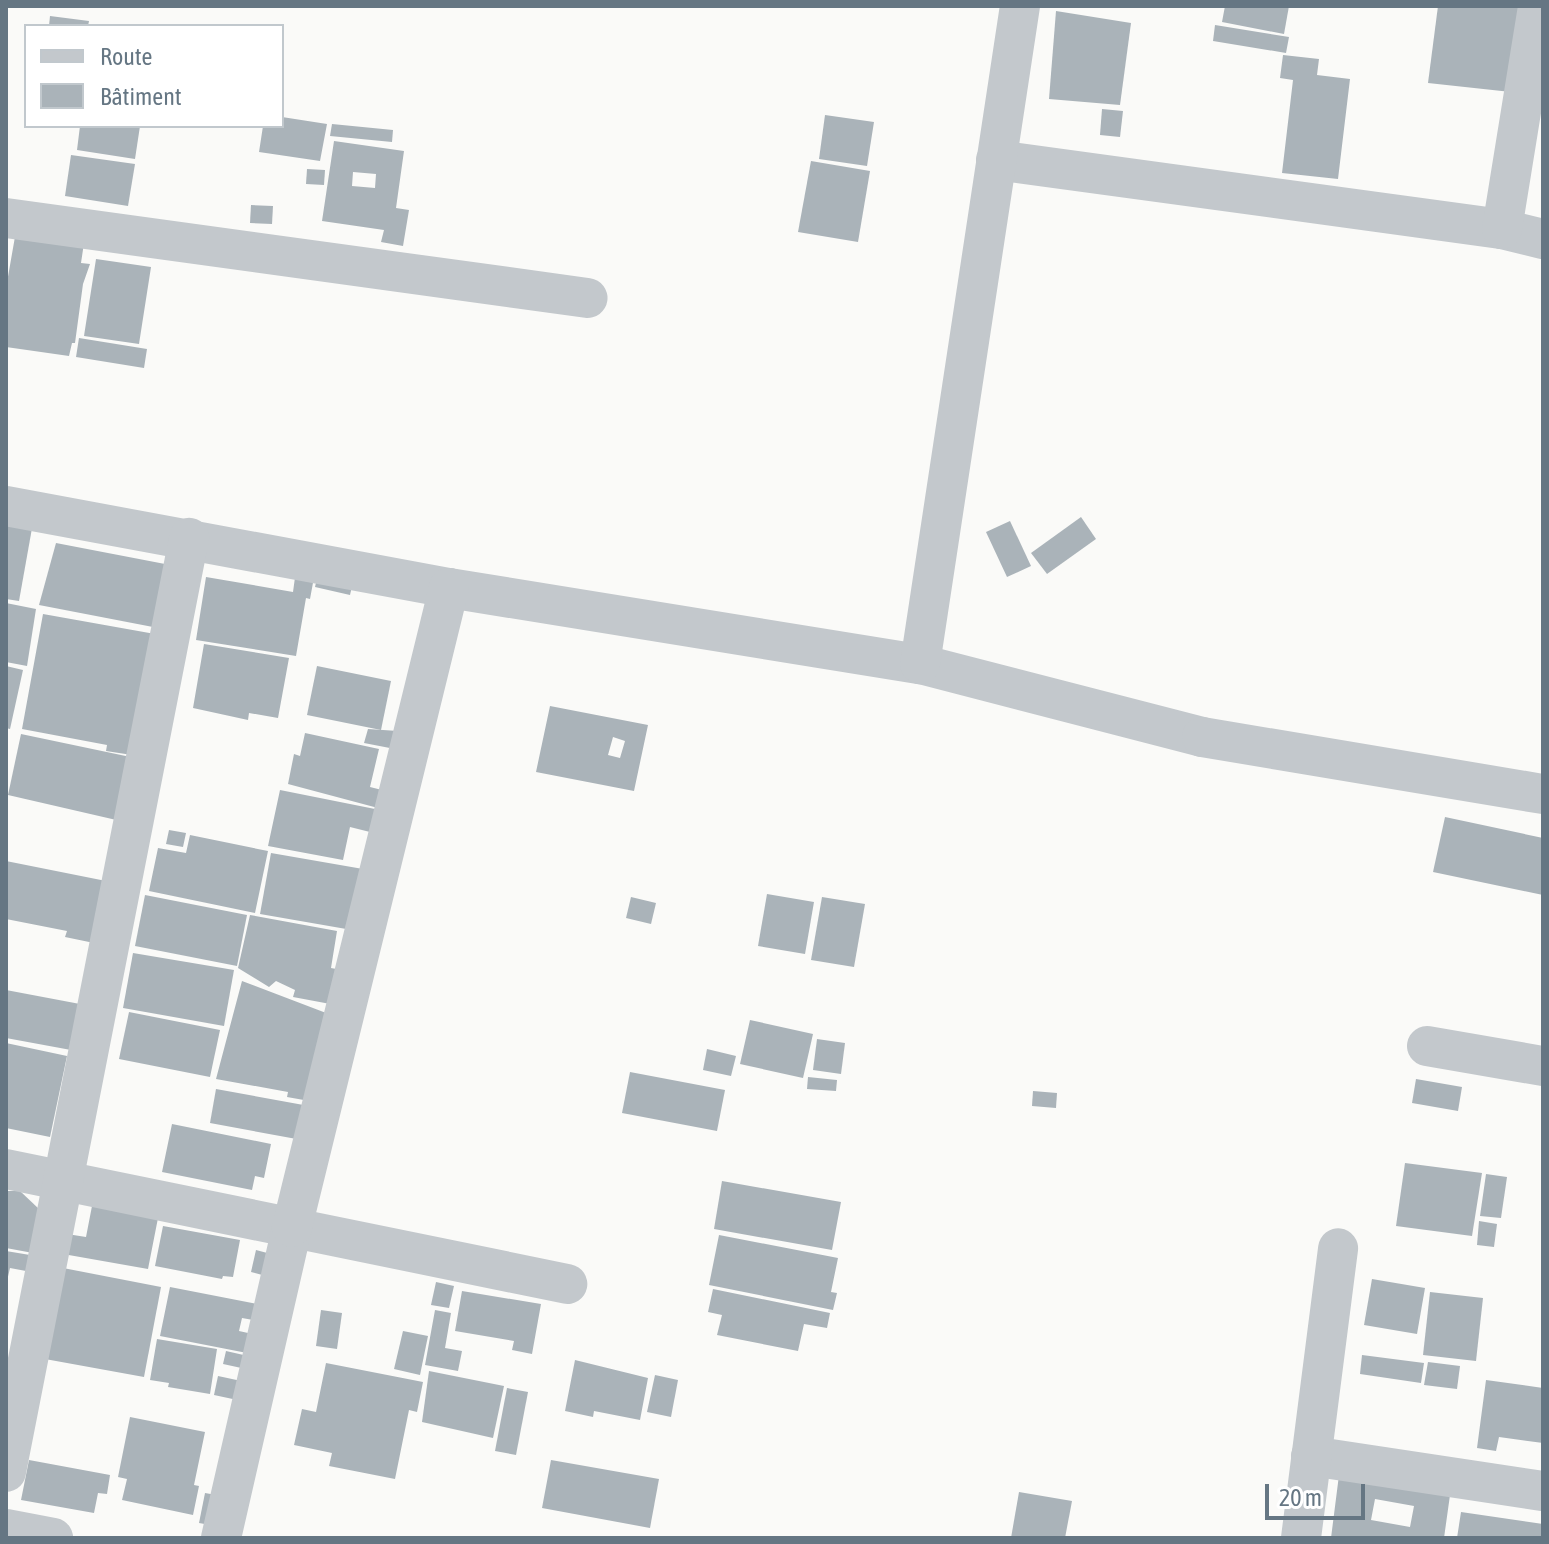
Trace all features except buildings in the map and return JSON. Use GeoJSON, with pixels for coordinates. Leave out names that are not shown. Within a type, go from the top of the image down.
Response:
{"type":"FeatureCollection","features":[{"type":"Feature","properties":{"kind":"street"},"geometry":{"type":"LineString","coordinates":[[920,664],[1020,6]]}},
{"type":"Feature","properties":{"kind":"street"},"geometry":{"type":"LineString","coordinates":[[1502,229],[1538,6]]}},
{"type":"Feature","properties":{"kind":"street"},"geometry":{"type":"LineString","coordinates":[[996,160],[1502,229],[1543,239]]}},
{"type":"Feature","properties":{"kind":"street"},"geometry":{"type":"LineString","coordinates":[[6,218],[588,298]]}},
{"type":"Feature","properties":{"kind":"street"},"geometry":{"type":"LineString","coordinates":[[6,506],[449,588],[920,664],[1202,737],[1543,794]]}},
{"type":"Feature","properties":{"kind":"street"},"geometry":{"type":"LineString","coordinates":[[6,1472],[189,538]]}},
{"type":"Feature","properties":{"kind":"street"},"geometry":{"type":"LineString","coordinates":[[221,1538],[292,1227],[449,588]]}},
{"type":"Feature","properties":{"kind":"street"},"geometry":{"type":"LineString","coordinates":[[1427,1046],[1543,1066]]}},
{"type":"Feature","properties":{"kind":"street"},"geometry":{"type":"LineString","coordinates":[[6,1169],[567,1284]]}},
{"type":"Feature","properties":{"kind":"street"},"geometry":{"type":"LineString","coordinates":[[1301,1538],[1338,1248]]}},
{"type":"Feature","properties":{"kind":"street"},"geometry":{"type":"LineString","coordinates":[[1311,1456],[1543,1491]]}},
{"type":"Feature","properties":{"kind":"street"},"geometry":{"type":"LineString","coordinates":[[6,1529],[53,1538]]}}]}
